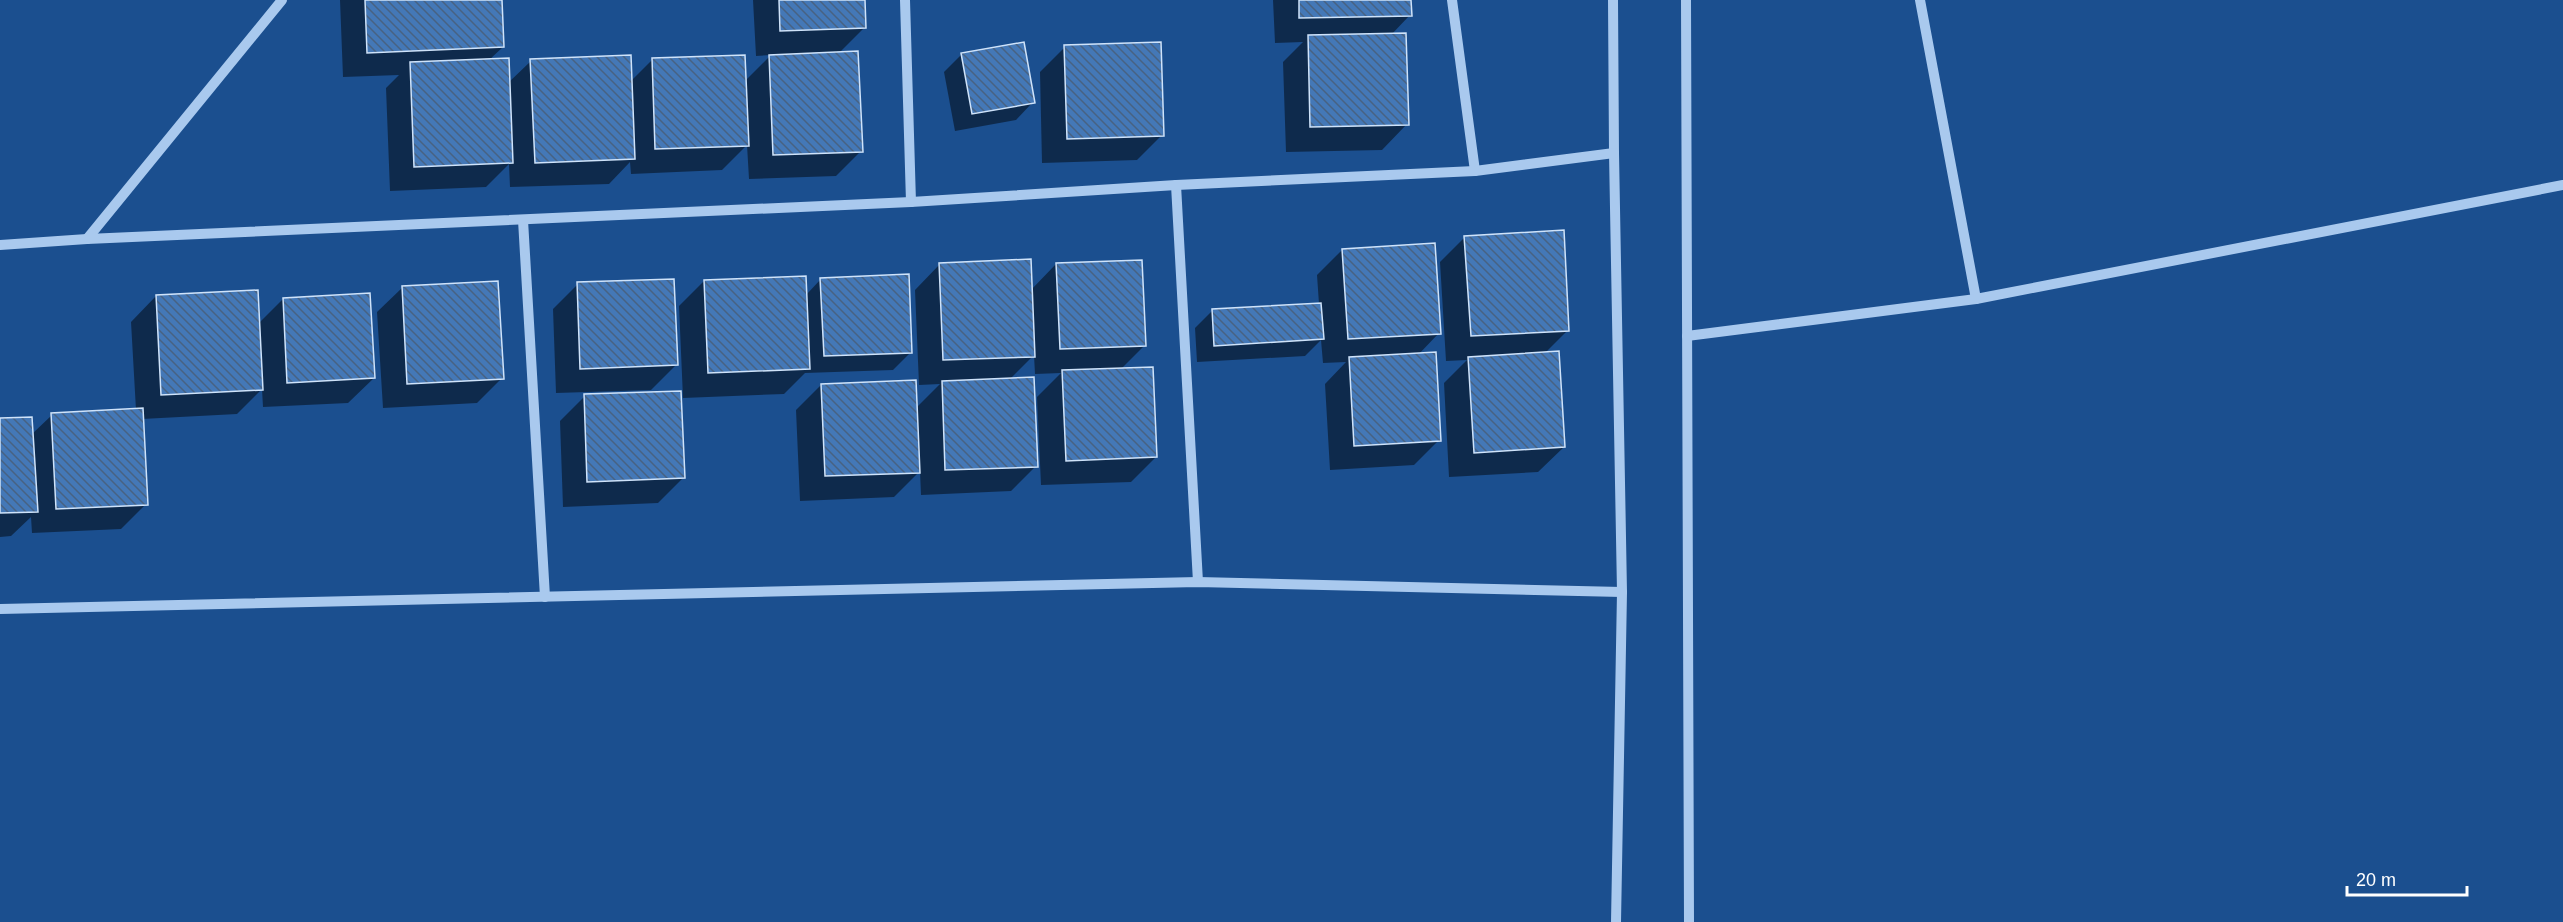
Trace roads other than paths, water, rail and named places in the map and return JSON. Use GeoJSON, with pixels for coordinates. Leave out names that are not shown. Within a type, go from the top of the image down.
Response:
{"type":"FeatureCollection","features":[{"type":"Feature","properties":{"kind":"street"},"geometry":{"type":"LineString","coordinates":[[87,239],[282,0]]}},
{"type":"Feature","properties":{"kind":"street"},"geometry":{"type":"LineString","coordinates":[[905,0],[911,202]]}},
{"type":"Feature","properties":{"kind":"street"},"geometry":{"type":"LineString","coordinates":[[1452,0],[1474,171]]}},
{"type":"Feature","properties":{"kind":"street"},"geometry":{"type":"LineString","coordinates":[[1613,0],[1622,592],[1616,922]]}},
{"type":"Feature","properties":{"kind":"street"},"geometry":{"type":"LineString","coordinates":[[1686,0],[1689,922]]}},
{"type":"Feature","properties":{"kind":"street"},"geometry":{"type":"LineString","coordinates":[[1920,0],[1976,299]]}},
{"type":"Feature","properties":{"kind":"street"},"geometry":{"type":"LineString","coordinates":[[0,245],[87,239],[911,202],[1176,185],[1474,171],[1614,153]]}},
{"type":"Feature","properties":{"kind":"street"},"geometry":{"type":"LineString","coordinates":[[1176,185],[1198,582]]}},
{"type":"Feature","properties":{"kind":"street"},"geometry":{"type":"LineString","coordinates":[[1687,336],[1976,299],[2563,185]]}},
{"type":"Feature","properties":{"kind":"street"},"geometry":{"type":"LineString","coordinates":[[523,220],[545,597]]}},
{"type":"Feature","properties":{"kind":"street"},"geometry":{"type":"LineString","coordinates":[[0,609],[1198,582],[1622,592]]}}]}
